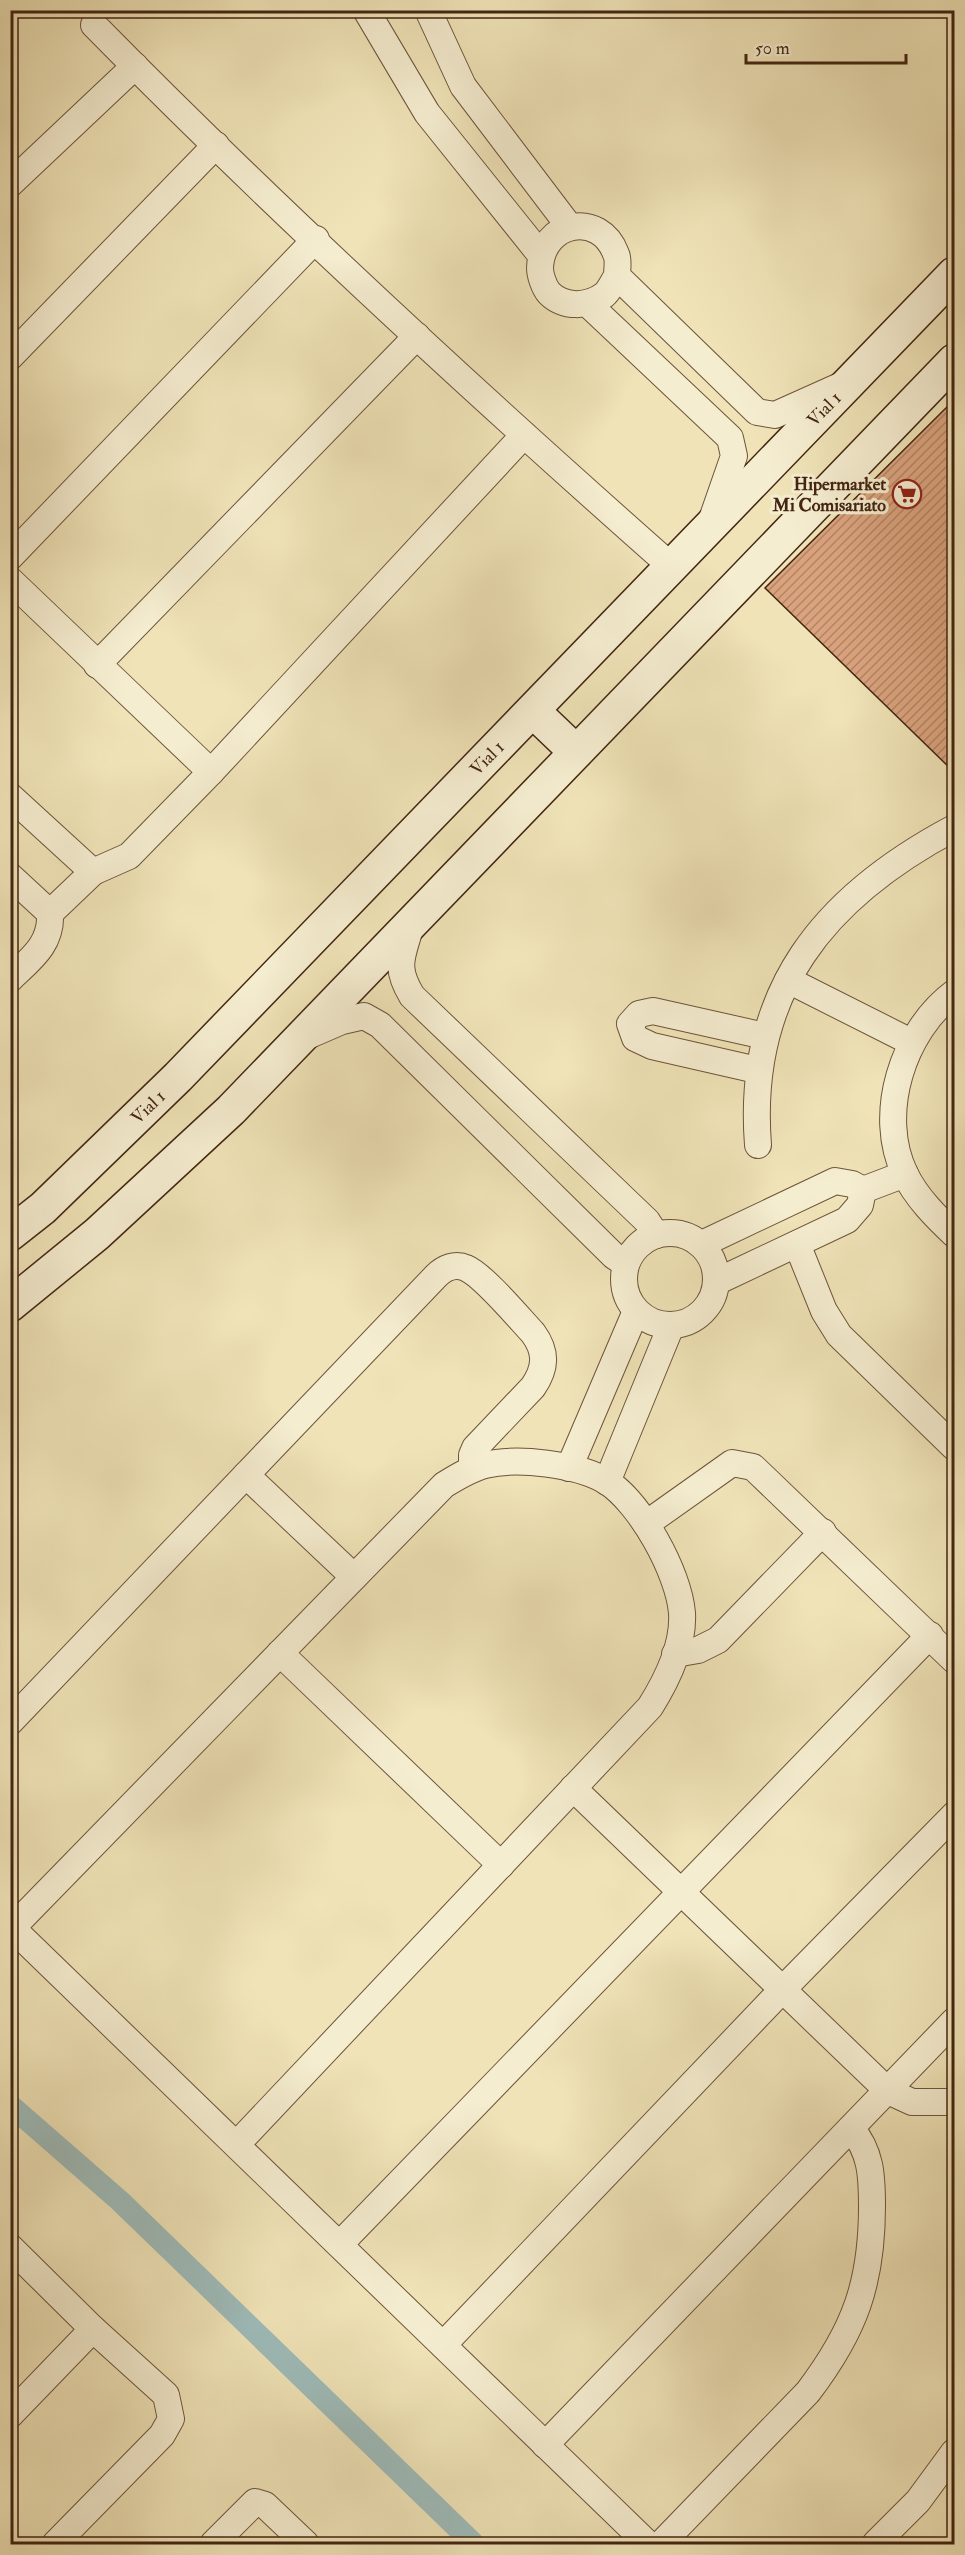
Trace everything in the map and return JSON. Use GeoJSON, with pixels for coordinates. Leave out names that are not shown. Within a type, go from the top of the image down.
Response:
{"type":"FeatureCollection","features":[{"type":"Feature","properties":{"kind":"street"},"geometry":{"type":"LineString","coordinates":[[366,10],[426,112],[540,254]]}},
{"type":"Feature","properties":{"kind":"street"},"geometry":{"type":"LineString","coordinates":[[428,10],[462,86],[569,226]]}},
{"type":"Feature","properties":{"kind":"street"},"geometry":{"type":"LineString","coordinates":[[94,25],[216,145],[417,336],[672,567]]}},
{"type":"Feature","properties":{"kind":"street"},"geometry":{"type":"LineString","coordinates":[[10,184],[135,66]]}},
{"type":"Feature","properties":{"kind":"street"},"geometry":{"type":"LineString","coordinates":[[10,357],[216,145]]}},
{"type":"Feature","properties":{"kind":"street"},"geometry":{"type":"LineString","coordinates":[[569,226],[590,227],[608,238],[617,256],[617,276],[606,294],[588,304],[567,303],[549,292],[540,274],[540,254],[551,236],[569,226]]}},
{"type":"Feature","properties":{"kind":"street"},"geometry":{"type":"LineString","coordinates":[[10,557],[316,239]]}},
{"type":"Feature","properties":{"kind":"street","name":"Vial 1"},"geometry":{"type":"LineString","coordinates":[[10,1234],[43,1208],[178,1077],[954,274]]}},
{"type":"Feature","properties":{"kind":"street"},"geometry":{"type":"LineString","coordinates":[[617,276],[757,412],[775,415],[851,381]]}},
{"type":"Feature","properties":{"kind":"street"},"geometry":{"type":"LineString","coordinates":[[588,304],[730,438],[734,456],[708,529]]}},
{"type":"Feature","properties":{"kind":"street"},"geometry":{"type":"LineString","coordinates":[[97,665],[417,336]]}},
{"type":"Feature","properties":{"kind":"street"},"geometry":{"type":"LineString","coordinates":[[10,1305],[97,1234],[231,1110],[954,361]]}},
{"type":"Feature","properties":{"kind":"street"},"geometry":{"type":"LineString","coordinates":[[10,979],[43,947],[50,925],[50,913],[93,872],[129,856],[211,772],[524,435]]}},
{"type":"Feature","properties":{"kind":"street"},"geometry":{"type":"LineString","coordinates":[[10,580],[211,772]]}},
{"type":"Feature","properties":{"kind":"street"},"geometry":{"type":"LineString","coordinates":[[532,711],[576,752]]}},
{"type":"Feature","properties":{"kind":"street"},"geometry":{"type":"LineString","coordinates":[[11,799],[93,872]]}},
{"type":"Feature","properties":{"kind":"street"},"geometry":{"type":"LineString","coordinates":[[758,1145],[757,1070],[765,1036],[788,980],[814,940],[850,898],[895,862],[954,828]]}},
{"type":"Feature","properties":{"kind":"street"},"geometry":{"type":"LineString","coordinates":[[10,876],[50,913]]}},
{"type":"Feature","properties":{"kind":"street"},"geometry":{"type":"LineString","coordinates":[[411,925],[400,976],[412,996],[638,1213],[656,1235]]}},
{"type":"Feature","properties":{"kind":"street"},"geometry":{"type":"LineString","coordinates":[[788,980],[911,1042]]}},
{"type":"Feature","properties":{"kind":"street"},"geometry":{"type":"LineString","coordinates":[[954,993],[929,1016],[911,1042],[901,1070],[895,1113],[897,1147],[905,1174],[920,1197],[954,1234]]}},
{"type":"Feature","properties":{"kind":"street"},"geometry":{"type":"LineString","coordinates":[[757,1070],[646,1044],[635,1038],[630,1023],[639,1014],[652,1011],[765,1036]]}},
{"type":"Feature","properties":{"kind":"street"},"geometry":{"type":"LineString","coordinates":[[302,1038],[342,1021],[364,1016],[380,1025],[614,1256],[626,1264]]}},
{"type":"Feature","properties":{"kind":"street"},"geometry":{"type":"LineString","coordinates":[[702,1244],[835,1181],[852,1184],[863,1190],[905,1174]]}},
{"type":"Feature","properties":{"kind":"street"},"geometry":{"type":"LineString","coordinates":[[718,1281],[847,1220],[863,1199],[863,1190]]}},
{"type":"Feature","properties":{"kind":"street"},"geometry":{"type":"LineString","coordinates":[[672,1233],[688,1236],[702,1244],[712,1257],[718,1281],[711,1303],[701,1316],[686,1324],[671,1326],[651,1323],[636,1311],[627,1297],[624,1281],[626,1264],[643,1241],[656,1235],[672,1233]]}},
{"type":"Feature","properties":{"kind":"street"},"geometry":{"type":"LineString","coordinates":[[797,1244],[824,1311],[839,1335],[954,1447]]}},
{"type":"Feature","properties":{"kind":"street"},"geometry":{"type":"LineString","coordinates":[[10,1722],[436,1276],[441,1271],[455,1266],[473,1272],[533,1333],[541,1344],[544,1355],[539,1378],[533,1387],[475,1448],[472,1455],[472,1469]]}},
{"type":"Feature","properties":{"kind":"street"},"geometry":{"type":"LineString","coordinates":[[568,1468],[636,1311]]}},
{"type":"Feature","properties":{"kind":"street"},"geometry":{"type":"LineString","coordinates":[[607,1482],[671,1326]]}},
{"type":"Feature","properties":{"kind":"street"},"geometry":{"type":"LineString","coordinates":[[237,2144],[650,1707],[669,1672],[675,1654],[682,1613],[679,1596],[668,1562],[646,1524],[625,1498],[607,1482],[568,1468],[514,1461],[472,1469],[444,1485],[11,1927],[648,2544]]}},
{"type":"Feature","properties":{"kind":"street"},"geometry":{"type":"LineString","coordinates":[[646,1524],[732,1463],[738,1463],[760,1472],[954,1660]]}},
{"type":"Feature","properties":{"kind":"street"},"geometry":{"type":"LineString","coordinates":[[246,1475],[354,1577]]}},
{"type":"Feature","properties":{"kind":"street"},"geometry":{"type":"LineString","coordinates":[[675,1654],[698,1650],[718,1640],[823,1532]]}},
{"type":"Feature","properties":{"kind":"street"},"geometry":{"type":"LineString","coordinates":[[340,2244],[930,1635]]}},
{"type":"Feature","properties":{"kind":"street"},"geometry":{"type":"LineString","coordinates":[[280,1653],[501,1864]]}},
{"type":"Feature","properties":{"kind":"street"},"geometry":{"type":"LineString","coordinates":[[573,1788],[888,2091],[912,2102],[954,2102]]}},
{"type":"Feature","properties":{"kind":"street"},"geometry":{"type":"LineString","coordinates":[[443,2345],[783,1989],[954,1815]]}},
{"type":"Feature","properties":{"kind":"street"},"geometry":{"type":"LineString","coordinates":[[545,2445],[954,2021]]}},
{"type":"Feature","properties":{"kind":"street"},"geometry":{"type":"LineString","coordinates":[[661,2544],[808,2392],[837,2350],[855,2313],[866,2284],[872,2240],[872,2179],[869,2156],[851,2128]]}},
{"type":"Feature","properties":{"kind":"street"},"geometry":{"type":"LineString","coordinates":[[10,2247],[93,2330],[166,2395],[171,2419],[162,2434],[54,2544]]}},
{"type":"Feature","properties":{"kind":"street"},"geometry":{"type":"LineString","coordinates":[[10,2415],[93,2330]]}},
{"type":"Feature","properties":{"kind":"street"},"geometry":{"type":"LineString","coordinates":[[874,2544],[918,2501],[954,2452]]}},
{"type":"Feature","properties":{"kind":"street"},"geometry":{"type":"LineString","coordinates":[[213,2544],[255,2502],[269,2508],[306,2544]]}},
{"type":"Feature","properties":{"kind":"building","name":"Hipermarket Mi Comisariato"},"geometry":{"type":"Polygon","coordinates":[[[954,400],[954,772],[765,588],[954,400]]]}},
{"type":"Feature","properties":{"kind":"waterway"},"geometry":{"type":"LineString","coordinates":[[10,2105],[120,2201],[474,2544]]}},
{"type":"Feature","properties":{"kind":"place","name":"Hipermarket Mi Comisariato"},"geometry":{"type":"Point","coordinates":[907,494]}}]}
